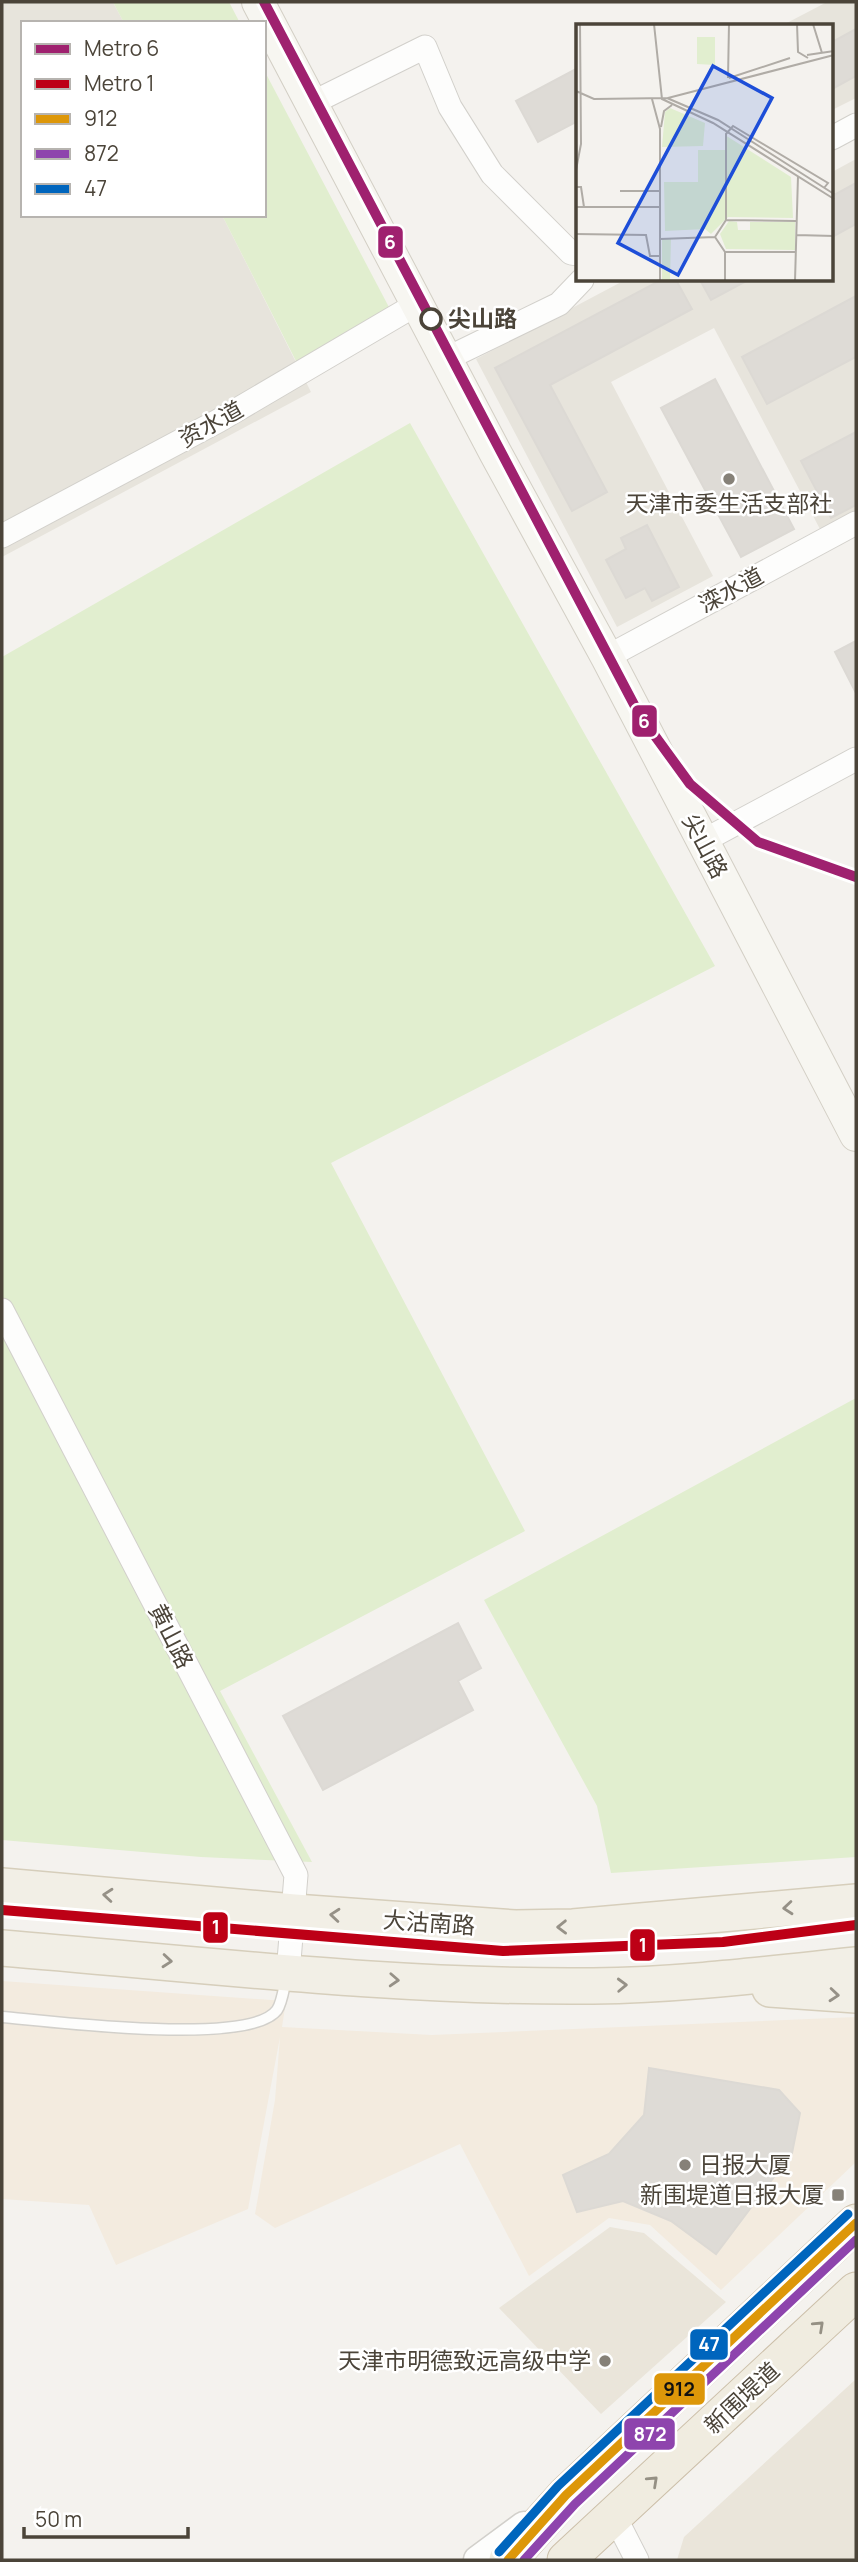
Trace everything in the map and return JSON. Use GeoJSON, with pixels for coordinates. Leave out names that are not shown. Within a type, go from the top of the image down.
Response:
{"type":"FeatureCollection","features":[{"type":"Feature","properties":{"kind":"highway"},"geometry":{"type":"LineString","coordinates":[[508,2560],[566,2495],[856,2223]]}},
{"type":"Feature","properties":{"kind":"highway","name":"新围堤道"},"geometry":{"type":"LineString","coordinates":[[566,2560],[856,2291]]}},
{"type":"Feature","properties":{"kind":"main road","name":"尖山路"},"geometry":{"type":"LineString","coordinates":[[258,2],[607,657],[856,1135]]}},
{"type":"Feature","properties":{"kind":"main road","name":"大沽南路"},"geometry":{"type":"LineString","coordinates":[[2,1886],[463,1926],[573,1927],[856,1902]]}},
{"type":"Feature","properties":{"kind":"main road"},"geometry":{"type":"LineString","coordinates":[[2,1948],[288,1973],[476,1984],[593,1986],[693,1982],[856,1965]]}},
{"type":"Feature","properties":{"kind":"main road"},"geometry":{"type":"LineString","coordinates":[[693,1982],[856,1995]]}},
{"type":"Feature","properties":{"kind":"street"},"geometry":{"type":"LineString","coordinates":[[312,103],[425,47],[450,107],[492,174],[571,253],[576,254]]}},
{"type":"Feature","properties":{"kind":"street"},"geometry":{"type":"LineString","coordinates":[[834,137],[856,125]]}},
{"type":"Feature","properties":{"kind":"street"},"geometry":{"type":"LineString","coordinates":[[446,359],[559,304],[580,282]]}},
{"type":"Feature","properties":{"kind":"street","name":"资水道"},"geometry":{"type":"LineString","coordinates":[[2,536],[218,421],[417,304]]}},
{"type":"Feature","properties":{"kind":"street","name":"滦水道"},"geometry":{"type":"LineString","coordinates":[[607,657],[856,523]]}},
{"type":"Feature","properties":{"kind":"street"},"geometry":{"type":"LineString","coordinates":[[703,841],[856,759]]}},
{"type":"Feature","properties":{"kind":"street","name":"黄山路"},"geometry":{"type":"LineString","coordinates":[[2,1310],[296,1875],[288,1973]]}},
{"type":"Feature","properties":{"kind":"street"},"geometry":{"type":"LineString","coordinates":[[478,2560],[566,2495]]}},
{"type":"Feature","properties":{"kind":"street"},"geometry":{"type":"LineString","coordinates":[[578,2560],[608,2523],[638,2560]]}},
{"type":"Feature","properties":{"kind":"lane"},"geometry":{"type":"LineString","coordinates":[[2,2017],[187,2031],[232,2027],[263,2020],[277,2010],[288,1973]]}},
{"type":"Feature","properties":{"kind":"shaded area"},"geometry":{"type":"Polygon","coordinates":[[[2,2],[113,2],[123,21],[21,21],[21,217],[223,217],[311,392],[2,557],[2,2]]]}},
{"type":"Feature","properties":{"kind":"shaded area"},"geometry":{"type":"Polygon","coordinates":[[[827,2],[856,2],[856,98],[834,109],[834,24],[785,24],[827,2]]]}},
{"type":"Feature","properties":{"kind":"shaded area"},"geometry":{"type":"Polygon","coordinates":[[[856,159],[856,512],[821,531],[714,328],[611,382],[713,576],[617,627],[476,359],[621,282],[834,282],[834,171],[856,159]]]}},
{"type":"Feature","properties":{"kind":"shaded area"},"geometry":{"type":"Polygon","coordinates":[[[2,1981],[286,2001],[282,2027],[432,2035],[856,2017],[856,2162],[721,2290],[650,2225],[609,2218],[529,2276],[460,2144],[275,2228],[255,2214],[275,2100],[280,2037],[248,2209],[116,2265],[89,2205],[2,2199],[2,1981]]]}},
{"type":"Feature","properties":{"kind":"shaded area","name":"天津市明德致远高级中学"},"geometry":{"type":"Polygon","coordinates":[[[610,2227],[644,2233],[726,2302],[601,2414],[499,2308],[610,2227]]]}},
{"type":"Feature","properties":{"kind":"shaded area"},"geometry":{"type":"Polygon","coordinates":[[[856,2379],[856,2560],[677,2560],[684,2537],[856,2379]]]}},
{"type":"Feature","properties":{"kind":"green space"},"geometry":{"type":"Polygon","coordinates":[[[113,2],[229,2],[239,21],[123,21],[113,2]]]}},
{"type":"Feature","properties":{"kind":"green space"},"geometry":{"type":"Polygon","coordinates":[[[266,74],[391,311],[299,367],[223,217],[266,217],[266,74]]]}},
{"type":"Feature","properties":{"kind":"green space"},"geometry":{"type":"Polygon","coordinates":[[[410,423],[715,966],[331,1163],[525,1531],[220,1691],[312,1862],[201,1857],[2,1840],[2,657],[410,423]]]}},
{"type":"Feature","properties":{"kind":"green space"},"geometry":{"type":"Polygon","coordinates":[[[856,1398],[856,1857],[611,1873],[597,1806],[484,1600],[856,1398]]]}},
{"type":"Feature","properties":{"kind":"building"},"geometry":{"type":"Polygon","coordinates":[[[856,29],[856,76],[834,88],[834,41],[856,29]]]}},
{"type":"Feature","properties":{"kind":"building"},"geometry":{"type":"Polygon","coordinates":[[[576,69],[576,122],[538,142],[516,101],[576,69]]]}},
{"type":"Feature","properties":{"kind":"building"},"geometry":{"type":"Polygon","coordinates":[[[856,183],[856,224],[834,236],[834,195],[856,183]]]}},
{"type":"Feature","properties":{"kind":"building"},"geometry":{"type":"Polygon","coordinates":[[[657,282],[677,282],[692,309],[550,385],[607,492],[572,511],[495,368],[657,282]]]}},
{"type":"Feature","properties":{"kind":"building"},"geometry":{"type":"Polygon","coordinates":[[[701,282],[744,282],[711,300],[701,282]]]}},
{"type":"Feature","properties":{"kind":"building"},"geometry":{"type":"Polygon","coordinates":[[[856,296],[856,357],[767,404],[742,357],[856,296]]]}},
{"type":"Feature","properties":{"kind":"building"},"geometry":{"type":"Polygon","coordinates":[[[715,379],[794,529],[741,557],[661,408],[715,379]]]}},
{"type":"Feature","properties":{"kind":"building"},"geometry":{"type":"Polygon","coordinates":[[[856,432],[856,505],[831,518],[801,461],[856,432]]]}},
{"type":"Feature","properties":{"kind":"building"},"geometry":{"type":"Polygon","coordinates":[[[647,525],[679,587],[652,601],[645,588],[626,598],[606,560],[626,549],[621,538],[647,525]]]}},
{"type":"Feature","properties":{"kind":"building"},"geometry":{"type":"Polygon","coordinates":[[[856,641],[856,693],[835,652],[856,641]]]}},
{"type":"Feature","properties":{"kind":"building"},"geometry":{"type":"Polygon","coordinates":[[[458,1623],[481,1668],[458,1681],[473,1710],[323,1790],[283,1716],[458,1623]]]}},
{"type":"Feature","properties":{"kind":"building","name":"日报大厦"},"geometry":{"type":"Polygon","coordinates":[[[649,2068],[779,2090],[800,2113],[792,2153],[716,2254],[671,2221],[623,2201],[577,2212],[563,2175],[609,2154],[644,2115],[649,2068]]]}},
{"type":"Feature","properties":{"kind":"metro line","name":"6"},"geometry":{"type":"LineString","coordinates":[[264,2],[639,714],[690,784],[758,842],[856,877]]}},
{"type":"Feature","properties":{"kind":"metro line","name":"1"},"geometry":{"type":"LineString","coordinates":[[2,1910],[503,1951],[723,1942],[856,1925]]}},
{"type":"Feature","properties":{"kind":"transit line","name":"47"},"geometry":{"type":"LineString","coordinates":[[499,2552],[558,2486],[848,2214]]}},
{"type":"Feature","properties":{"kind":"transit line","name":"912"},"geometry":{"type":"LineString","coordinates":[[508,2560],[566,2495],[856,2223]]}},
{"type":"Feature","properties":{"kind":"transit line","name":"872"},"geometry":{"type":"LineString","coordinates":[[524,2560],[575,2504],[856,2240]]}},
{"type":"Feature","properties":{"kind":"place","name":"尖山路"},"geometry":{"type":"Point","coordinates":[431,319]}},
{"type":"Feature","properties":{"kind":"place","name":"天津市委生活支部社"},"geometry":{"type":"Point","coordinates":[729,479]}},
{"type":"Feature","properties":{"kind":"place","name":"日报大厦"},"geometry":{"type":"Point","coordinates":[685,2165]}},
{"type":"Feature","properties":{"kind":"place","name":"新围堤道日报大厦"},"geometry":{"type":"Point","coordinates":[838,2195]}},
{"type":"Feature","properties":{"kind":"place","name":"天津市明德致远高级中学"},"geometry":{"type":"Point","coordinates":[605,2361]}}]}
